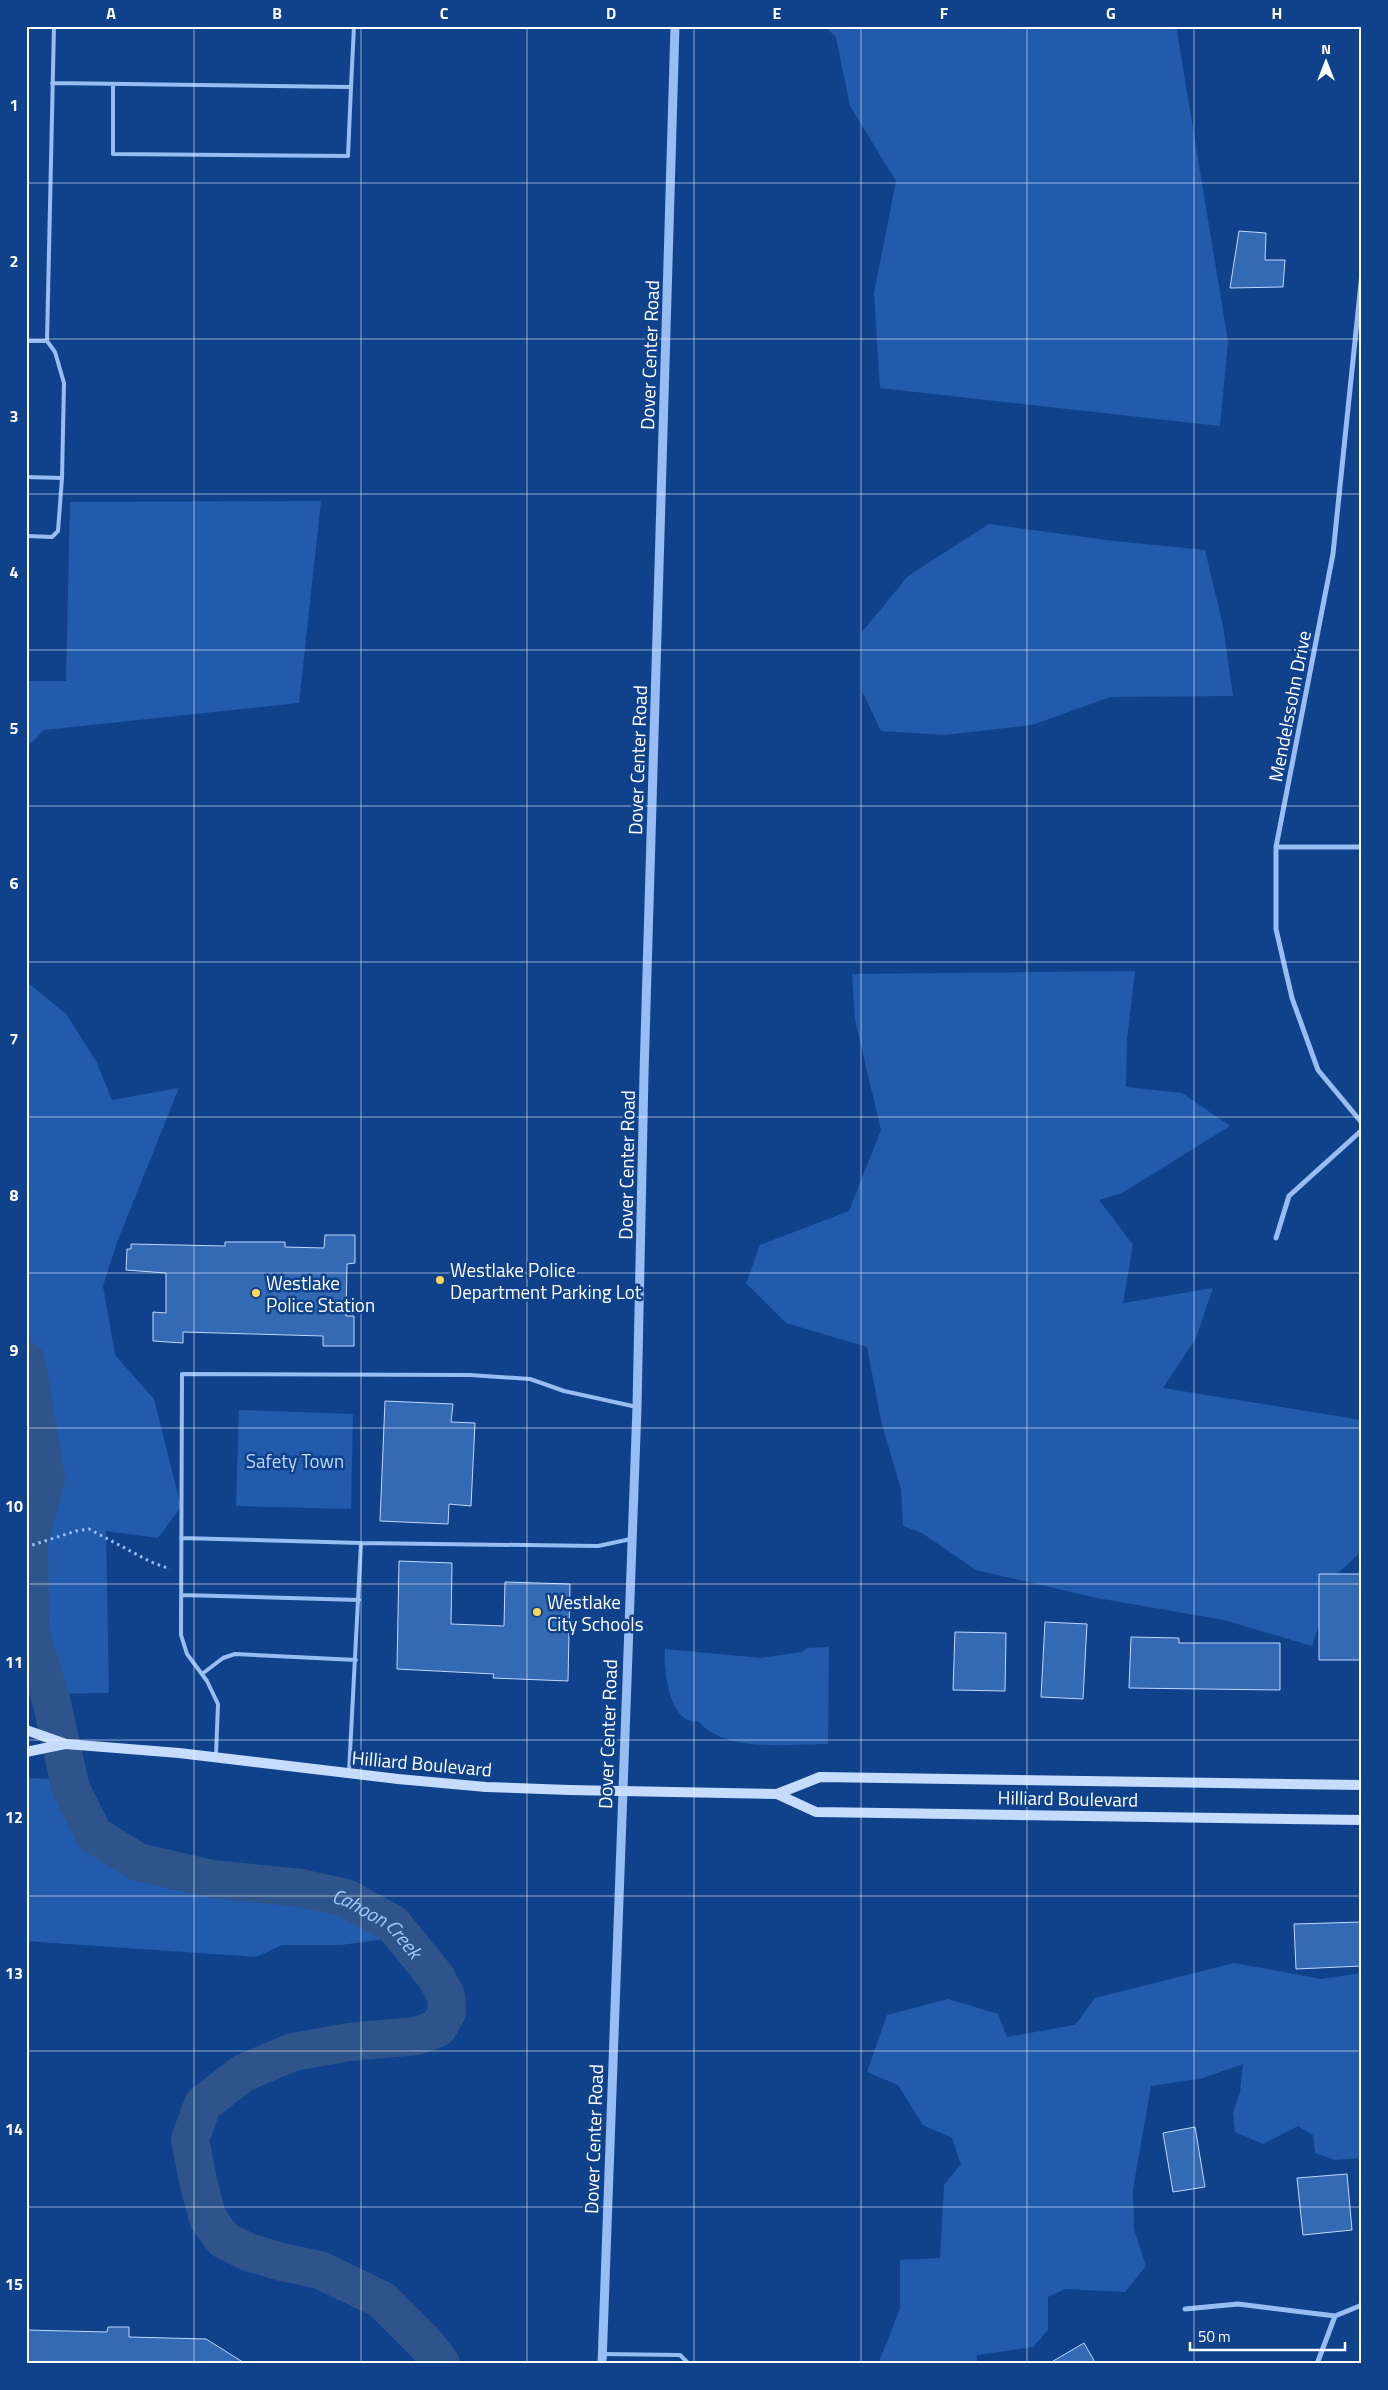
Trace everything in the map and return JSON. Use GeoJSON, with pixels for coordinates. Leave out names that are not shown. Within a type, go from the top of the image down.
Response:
{"type":"FeatureCollection","features":[{"type":"Feature","properties":{"kind":"main road","name":"Hilliard Boulevard"},"geometry":{"type":"LineString","coordinates":[[26,1730],[66,1744]]}},
{"type":"Feature","properties":{"kind":"main road","name":"Hilliard Boulevard"},"geometry":{"type":"LineString","coordinates":[[26,1752],[66,1744],[131,1748],[349,1774],[486,1786],[622,1791],[777,1794],[820,1777],[1362,1786]]}},
{"type":"Feature","properties":{"kind":"main road","name":"Hilliard Boulevard"},"geometry":{"type":"LineString","coordinates":[[777,1794],[816,1812],[1362,1820]]}},
{"type":"Feature","properties":{"kind":"street","name":"Dover Center Road"},"geometry":{"type":"LineString","coordinates":[[602,2364],[636,1407],[675,26]]}},
{"type":"Feature","properties":{"kind":"street","name":"Mendelssohn Drive"},"geometry":{"type":"LineString","coordinates":[[1362,273],[1333,554],[1276,847],[1276,929],[1292,998],[1318,1070],[1362,1123]]}},
{"type":"Feature","properties":{"kind":"street"},"geometry":{"type":"LineString","coordinates":[[1276,847],[1362,848]]}},
{"type":"Feature","properties":{"kind":"street"},"geometry":{"type":"LineString","coordinates":[[1276,1238],[1289,1196],[1362,1130]]}},
{"type":"Feature","properties":{"kind":"street"},"geometry":{"type":"LineString","coordinates":[[1185,2308],[1238,2304],[1335,2316],[1362,2305]]}},
{"type":"Feature","properties":{"kind":"street"},"geometry":{"type":"LineString","coordinates":[[1317,2364],[1335,2316]]}},
{"type":"Feature","properties":{"kind":"lane"},"geometry":{"type":"LineString","coordinates":[[26,536],[52,537],[58,531],[62,478],[64,383],[55,352],[47,341],[54,26]]}},
{"type":"Feature","properties":{"kind":"lane"},"geometry":{"type":"LineString","coordinates":[[113,84],[113,154],[348,156],[354,26]]}},
{"type":"Feature","properties":{"kind":"lane"},"geometry":{"type":"LineString","coordinates":[[52,83],[350,87]]}},
{"type":"Feature","properties":{"kind":"lane"},"geometry":{"type":"LineString","coordinates":[[26,341],[47,341]]}},
{"type":"Feature","properties":{"kind":"lane"},"geometry":{"type":"LineString","coordinates":[[26,477],[62,478]]}},
{"type":"Feature","properties":{"kind":"lane"},"geometry":{"type":"LineString","coordinates":[[216,1758],[218,1704],[202,1674],[187,1654],[180,1635],[182,1374],[442,1373],[530,1379],[564,1391],[636,1407]]}},
{"type":"Feature","properties":{"kind":"lane"},"geometry":{"type":"LineString","coordinates":[[181,1538],[361,1543],[598,1546],[631,1539]]}},
{"type":"Feature","properties":{"kind":"lane"},"geometry":{"type":"LineString","coordinates":[[349,1774],[361,1543]]}},
{"type":"Feature","properties":{"kind":"lane"},"geometry":{"type":"LineString","coordinates":[[181,1595],[358,1600]]}},
{"type":"Feature","properties":{"kind":"lane"},"geometry":{"type":"LineString","coordinates":[[202,1674],[223,1658],[235,1654],[356,1660]]}},
{"type":"Feature","properties":{"kind":"lane"},"geometry":{"type":"LineString","coordinates":[[602,2354],[680,2355],[689,2364]]}},
{"type":"Feature","properties":{"kind":"path"},"geometry":{"type":"LineString","coordinates":[[26,1547],[88,1529],[150,1562],[181,1570]]}},
{"type":"Feature","properties":{"kind":"green space"},"geometry":{"type":"Polygon","coordinates":[[[824,26],[1176,26],[1228,341],[1220,426],[880,388],[874,293],[896,181],[850,106],[836,37],[824,26]]]}},
{"type":"Feature","properties":{"kind":"green space"},"geometry":{"type":"Polygon","coordinates":[[[321,501],[299,703],[44,730],[26,748],[26,681],[66,681],[70,502],[321,501]]]}},
{"type":"Feature","properties":{"kind":"green space"},"geometry":{"type":"Polygon","coordinates":[[[989,524],[1114,541],[1205,550],[1223,626],[1233,696],[1110,697],[1032,725],[945,735],[881,731],[862,691],[862,632],[908,576],[989,524]]]}},
{"type":"Feature","properties":{"kind":"green space"},"geometry":{"type":"Polygon","coordinates":[[[1135,971],[1127,1040],[1126,1087],[1182,1093],[1230,1126],[1122,1193],[1099,1200],[1133,1245],[1123,1303],[1213,1288],[1196,1338],[1163,1388],[1362,1420],[1362,1551],[1337,1574],[1312,1646],[1224,1620],[1097,1598],[976,1570],[922,1533],[903,1526],[901,1489],[882,1425],[867,1347],[786,1323],[746,1283],[760,1245],[849,1211],[881,1130],[855,1020],[852,974],[1135,971]]]}},
{"type":"Feature","properties":{"kind":"green space"},"geometry":{"type":"Polygon","coordinates":[[[26,981],[67,1015],[97,1063],[112,1100],[179,1088],[117,1242],[103,1286],[115,1355],[154,1399],[181,1507],[158,1538],[106,1531],[109,1693],[26,1694],[26,981]]]}},
{"type":"Feature","properties":{"kind":"green space","name":"Safety Town"},"geometry":{"type":"Polygon","coordinates":[[[239,1410],[353,1414],[351,1509],[236,1506],[239,1410]]]}},
{"type":"Feature","properties":{"kind":"green space"},"geometry":{"type":"Polygon","coordinates":[[[829,1647],[828,1744],[759,1745],[725,1739],[711,1732],[699,1722],[689,1721],[681,1716],[672,1699],[666,1678],[665,1649],[761,1658],[802,1652],[807,1648],[829,1647]]]}},
{"type":"Feature","properties":{"kind":"green space"},"geometry":{"type":"Polygon","coordinates":[[[26,1778],[55,1779],[71,1789],[94,1835],[138,1862],[212,1879],[301,1888],[346,1898],[393,1924],[392,1938],[341,1945],[282,1945],[256,1957],[26,1941],[26,1778]]]}},
{"type":"Feature","properties":{"kind":"green space"},"geometry":{"type":"Polygon","coordinates":[[[1234,1963],[1321,1979],[1362,1973],[1362,2158],[1335,2160],[1315,2153],[1313,2135],[1298,2126],[1263,2144],[1235,2132],[1233,2112],[1240,2093],[1243,2064],[1203,2078],[1151,2086],[1133,2189],[1134,2229],[1146,2266],[1125,2292],[1065,2289],[1048,2297],[1048,2330],[1033,2347],[977,2355],[977,2364],[878,2364],[900,2309],[900,2260],[940,2258],[944,2185],[961,2164],[952,2138],[923,2125],[898,2085],[867,2072],[887,2015],[948,1999],[998,2014],[1007,2037],[1075,2025],[1095,1998],[1234,1963]]]}},
{"type":"Feature","properties":{"kind":"building"},"geometry":{"type":"Polygon","coordinates":[[[1239,231],[1266,233],[1265,260],[1285,260],[1283,287],[1230,288],[1239,231]]]}},
{"type":"Feature","properties":{"kind":"building","name":"Westlake Police Station"},"geometry":{"type":"Polygon","coordinates":[[[325,1235],[355,1235],[355,1263],[347,1264],[346,1316],[354,1316],[354,1346],[323,1346],[323,1336],[183,1332],[183,1343],[153,1341],[153,1312],[166,1313],[166,1273],[126,1270],[127,1249],[131,1249],[131,1244],[225,1246],[225,1242],[285,1242],[285,1247],[324,1248],[325,1235]]]}},
{"type":"Feature","properties":{"kind":"building"},"geometry":{"type":"Polygon","coordinates":[[[385,1401],[453,1404],[451,1422],[475,1423],[471,1506],[449,1504],[448,1524],[380,1521],[385,1401]]]}},
{"type":"Feature","properties":{"kind":"building","name":"Westlake City Schools"},"geometry":{"type":"Polygon","coordinates":[[[399,1561],[452,1563],[451,1624],[504,1626],[505,1582],[570,1584],[568,1681],[493,1678],[494,1674],[397,1669],[399,1561]]]}},
{"type":"Feature","properties":{"kind":"building"},"geometry":{"type":"Polygon","coordinates":[[[1319,1574],[1362,1574],[1362,1660],[1319,1660],[1319,1574]]]}},
{"type":"Feature","properties":{"kind":"building"},"geometry":{"type":"Polygon","coordinates":[[[1045,1622],[1087,1624],[1083,1699],[1041,1697],[1045,1622]]]}},
{"type":"Feature","properties":{"kind":"building"},"geometry":{"type":"Polygon","coordinates":[[[955,1632],[1006,1633],[1005,1691],[953,1690],[955,1632]]]}},
{"type":"Feature","properties":{"kind":"building"},"geometry":{"type":"Polygon","coordinates":[[[1131,1637],[1179,1638],[1179,1643],[1280,1643],[1280,1690],[1129,1688],[1131,1637]]]}},
{"type":"Feature","properties":{"kind":"building"},"geometry":{"type":"Polygon","coordinates":[[[1362,1922],[1362,1966],[1296,1969],[1294,1924],[1362,1922]]]}},
{"type":"Feature","properties":{"kind":"building"},"geometry":{"type":"Polygon","coordinates":[[[1195,2127],[1205,2187],[1173,2192],[1163,2133],[1195,2127]]]}},
{"type":"Feature","properties":{"kind":"building"},"geometry":{"type":"Polygon","coordinates":[[[1347,2174],[1352,2230],[1303,2235],[1297,2178],[1347,2174]]]}},
{"type":"Feature","properties":{"kind":"building"},"geometry":{"type":"Polygon","coordinates":[[[108,2327],[129,2327],[129,2337],[206,2339],[246,2364],[26,2364],[26,2330],[107,2332],[108,2327]]]}},
{"type":"Feature","properties":{"kind":"building"},"geometry":{"type":"Polygon","coordinates":[[[1084,2343],[1096,2364],[1048,2364],[1084,2343]]]}},
{"type":"Feature","properties":{"kind":"waterway","name":"Cahoon Creek"},"geometry":{"type":"LineString","coordinates":[[26,1361],[46,1479],[29,1543],[30,1631],[52,1704],[71,1789],[94,1835],[138,1862],[212,1879],[301,1888],[346,1898],[393,1924],[436,1977],[446,1996],[447,2012],[438,2028],[417,2036],[349,2042],[293,2052],[243,2073],[203,2104],[190,2139],[208,2219],[224,2240],[248,2252],[320,2270],[382,2300],[426,2344],[441,2364]]}},
{"type":"Feature","properties":{"kind":"place","name":"Westlake Police Department Parking Lot"},"geometry":{"type":"Point","coordinates":[440,1280]}},
{"type":"Feature","properties":{"kind":"place","name":"Westlake Police Station"},"geometry":{"type":"Point","coordinates":[256,1293]}},
{"type":"Feature","properties":{"kind":"place","name":"Westlake City Schools"},"geometry":{"type":"Point","coordinates":[537,1612]}}]}
